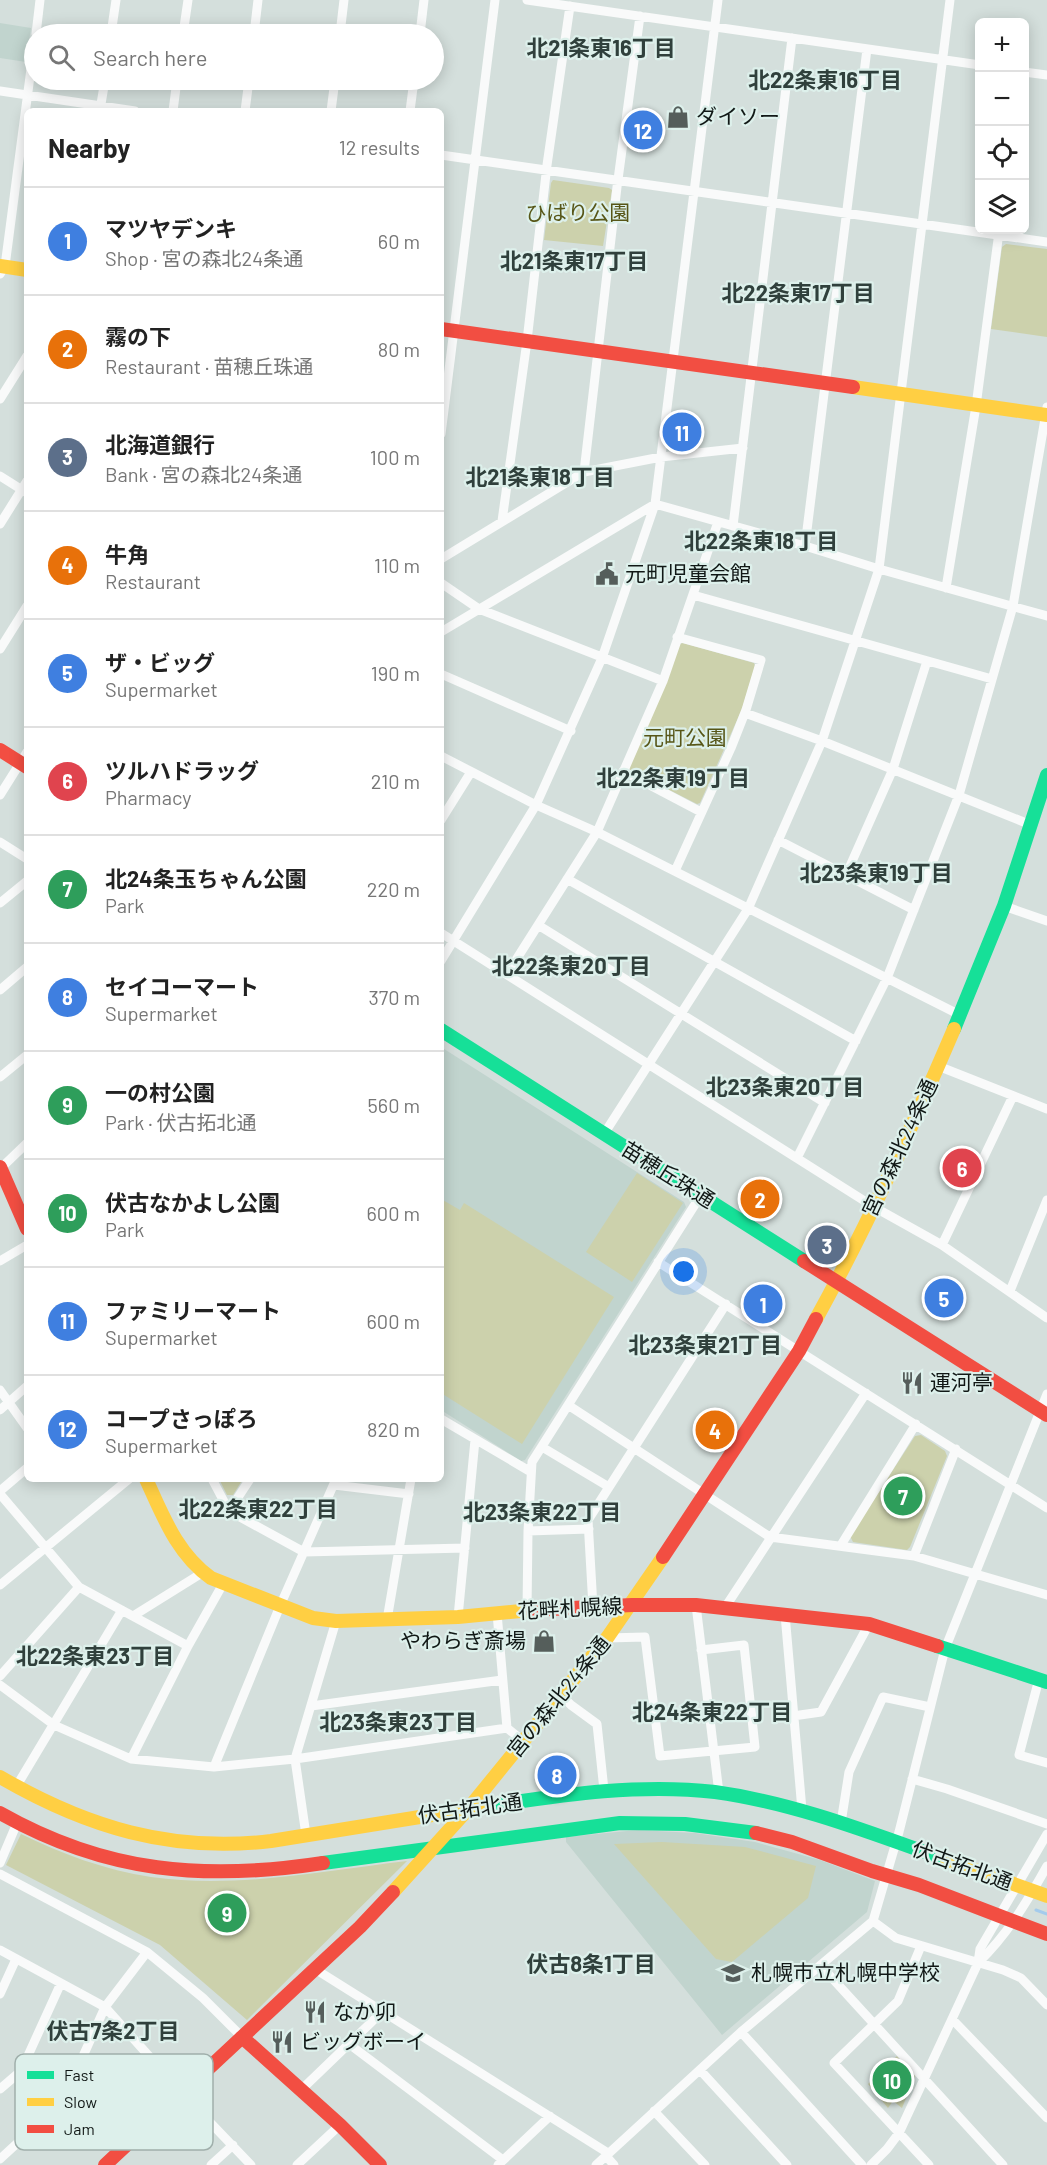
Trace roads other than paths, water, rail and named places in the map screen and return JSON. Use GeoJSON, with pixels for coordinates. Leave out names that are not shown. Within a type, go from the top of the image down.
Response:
{"type":"FeatureCollection","features":[{"type":"Feature","properties":{"kind":"street"},"geometry":{"type":"LineString","coordinates":[[37,24],[40,0]]}},
{"type":"Feature","properties":{"kind":"street"},"geometry":{"type":"LineString","coordinates":[[112,24],[116,0]]}},
{"type":"Feature","properties":{"kind":"street"},"geometry":{"type":"LineString","coordinates":[[184,24],[188,0]]}},
{"type":"Feature","properties":{"kind":"street"},"geometry":{"type":"LineString","coordinates":[[255,24],[258,0]]}},
{"type":"Feature","properties":{"kind":"street"},"geometry":{"type":"LineString","coordinates":[[341,24],[344,0]]}},
{"type":"Feature","properties":{"kind":"street"},"geometry":{"type":"LineString","coordinates":[[421,24],[424,0]]}},
{"type":"Feature","properties":{"kind":"street"},"geometry":{"type":"LineString","coordinates":[[444,391],[448,330],[474,162],[495,0]]}},
{"type":"Feature","properties":{"kind":"street"},"geometry":{"type":"LineString","coordinates":[[526,0],[975,64]]}},
{"type":"Feature","properties":{"kind":"street"},"geometry":{"type":"LineString","coordinates":[[444,956],[537,805],[602,658],[655,504],[718,0]]}},
{"type":"Feature","properties":{"kind":"street"},"geometry":{"type":"LineString","coordinates":[[603,1134],[748,909],[822,741],[879,569],[950,0]]}},
{"type":"Feature","properties":{"kind":"street"},"geometry":{"type":"LineString","coordinates":[[502,521],[570,6]]}},
{"type":"Feature","properties":{"kind":"street"},"geometry":{"type":"LineString","coordinates":[[584,472],[617,182],[640,16]]}},
{"type":"Feature","properties":{"kind":"street"},"geometry":{"type":"LineString","coordinates":[[733,526],[792,38]]}},
{"type":"Feature","properties":{"kind":"street"},"geometry":{"type":"LineString","coordinates":[[805,546],[867,49]]}},
{"type":"Feature","properties":{"kind":"street"},"geometry":{"type":"LineString","coordinates":[[1029,73],[1047,75]]}},
{"type":"Feature","properties":{"kind":"street"},"geometry":{"type":"LineString","coordinates":[[26,108],[29,90]]}},
{"type":"Feature","properties":{"kind":"street"},"geometry":{"type":"LineString","coordinates":[[101,108],[104,90]]}},
{"type":"Feature","properties":{"kind":"street"},"geometry":{"type":"LineString","coordinates":[[173,108],[176,90]]}},
{"type":"Feature","properties":{"kind":"street"},"geometry":{"type":"LineString","coordinates":[[245,108],[248,90]]}},
{"type":"Feature","properties":{"kind":"street"},"geometry":{"type":"LineString","coordinates":[[331,108],[334,90]]}},
{"type":"Feature","properties":{"kind":"street"},"geometry":{"type":"LineString","coordinates":[[410,108],[413,90]]}},
{"type":"Feature","properties":{"kind":"street"},"geometry":{"type":"LineString","coordinates":[[0,91],[96,108]]}},
{"type":"Feature","properties":{"kind":"street"},"geometry":{"type":"LineString","coordinates":[[24,122],[2,269],[24,270]]}},
{"type":"Feature","properties":{"kind":"street"},"geometry":{"type":"LineString","coordinates":[[444,156],[474,162],[771,204],[922,225],[975,230]]}},
{"type":"Feature","properties":{"kind":"street"},"geometry":{"type":"LineString","coordinates":[[946,588],[976,406],[999,234]]}},
{"type":"Feature","properties":{"kind":"street"},"geometry":{"type":"LineString","coordinates":[[1009,234],[1047,242]]}},
{"type":"Feature","properties":{"kind":"street"},"geometry":{"type":"LineString","coordinates":[[448,330],[900,396],[1046,413],[1013,606],[959,795],[887,978],[797,1158]]}},
{"type":"Feature","properties":{"kind":"street"},"geometry":{"type":"LineString","coordinates":[[0,399],[24,361]]}},
{"type":"Feature","properties":{"kind":"street"},"geometry":{"type":"LineString","coordinates":[[444,557],[584,472],[661,457],[743,448]]}},
{"type":"Feature","properties":{"kind":"street"},"geometry":{"type":"LineString","coordinates":[[0,477],[24,488]]}},
{"type":"Feature","properties":{"kind":"street"},"geometry":{"type":"LineString","coordinates":[[0,524],[24,489]]}},
{"type":"Feature","properties":{"kind":"street"},"geometry":{"type":"LineString","coordinates":[[444,630],[655,504],[1047,616]]}},
{"type":"Feature","properties":{"kind":"street"},"geometry":{"type":"LineString","coordinates":[[507,974],[597,832],[663,681],[718,522]]}},
{"type":"Feature","properties":{"kind":"street"},"geometry":{"type":"LineString","coordinates":[[444,585],[479,609],[663,681]]}},
{"type":"Feature","properties":{"kind":"street"},"geometry":{"type":"LineString","coordinates":[[693,595],[992,679]]}},
{"type":"Feature","properties":{"kind":"street"},"geometry":{"type":"LineString","coordinates":[[0,649],[24,611]]}},
{"type":"Feature","properties":{"kind":"street"},"geometry":{"type":"LineString","coordinates":[[675,872],[745,713],[761,660],[677,637]]}},
{"type":"Feature","properties":{"kind":"street"},"geometry":{"type":"LineString","coordinates":[[846,875],[893,769],[927,661]]}},
{"type":"Feature","properties":{"kind":"street"},"geometry":{"type":"LineString","coordinates":[[444,675],[571,731]]}},
{"type":"Feature","properties":{"kind":"street"},"geometry":{"type":"LineString","coordinates":[[745,713],[822,741],[1031,825]]}},
{"type":"Feature","properties":{"kind":"street"},"geometry":{"type":"LineString","coordinates":[[0,750],[24,761]]}},
{"type":"Feature","properties":{"kind":"street"},"geometry":{"type":"LineString","coordinates":[[444,758],[960,1015]]}},
{"type":"Feature","properties":{"kind":"street"},"geometry":{"type":"LineString","coordinates":[[1,791],[24,762]]}},
{"type":"Feature","properties":{"kind":"street"},"geometry":{"type":"LineString","coordinates":[[623,771],[701,812]]}},
{"type":"Feature","properties":{"kind":"street"},"geometry":{"type":"LineString","coordinates":[[444,815],[471,772]]}},
{"type":"Feature","properties":{"kind":"street","name":"宮の森北24条通"},"geometry":{"type":"LineString","coordinates":[[213,2065],[360,1927],[469,1809],[632,1605],[799,1352],[837,1283],[906,1140],[960,1015],[1004,906],[1045,790],[1047,775]]}},
{"type":"Feature","properties":{"kind":"street"},"geometry":{"type":"LineString","coordinates":[[778,840],[914,910]]}},
{"type":"Feature","properties":{"kind":"street"},"geometry":{"type":"LineString","coordinates":[[0,842],[24,857]]}},
{"type":"Feature","properties":{"kind":"street"},"geometry":{"type":"LineString","coordinates":[[567,879],[856,1041]]}},
{"type":"Feature","properties":{"kind":"street"},"geometry":{"type":"LineString","coordinates":[[0,903],[24,883]]}},
{"type":"Feature","properties":{"kind":"street"},"geometry":{"type":"LineString","coordinates":[[1004,906],[1047,921]]}},
{"type":"Feature","properties":{"kind":"street"},"geometry":{"type":"LineString","coordinates":[[538,925],[825,1103]]}},
{"type":"Feature","properties":{"kind":"street"},"geometry":{"type":"LineString","coordinates":[[444,935],[873,1207],[942,1245],[1047,1318]]}},
{"type":"Feature","properties":{"kind":"street"},"geometry":{"type":"LineString","coordinates":[[0,990],[24,970]]}},
{"type":"Feature","properties":{"kind":"street","name":"苗穂丘珠通"},"geometry":{"type":"LineString","coordinates":[[444,1032],[1043,1413]]}},
{"type":"Feature","properties":{"kind":"street"},"geometry":{"type":"LineString","coordinates":[[0,1077],[24,1057]]}},
{"type":"Feature","properties":{"kind":"street"},"geometry":{"type":"LineString","coordinates":[[938,1066],[1047,1109]]}},
{"type":"Feature","properties":{"kind":"street"},"geometry":{"type":"LineString","coordinates":[[942,1245],[1013,1096]]}},
{"type":"Feature","properties":{"kind":"street"},"geometry":{"type":"LineString","coordinates":[[24,1146],[0,1168],[24,1211]]}},
{"type":"Feature","properties":{"kind":"street"},"geometry":{"type":"LineString","coordinates":[[527,1610],[532,1462],[701,1195]]}},
{"type":"Feature","properties":{"kind":"street"},"geometry":{"type":"LineString","coordinates":[[1010,1291],[1047,1200]]}},
{"type":"Feature","properties":{"kind":"street"},"geometry":{"type":"LineString","coordinates":[[0,1261],[24,1247]]}},
{"type":"Feature","properties":{"kind":"street"},"geometry":{"type":"LineString","coordinates":[[658,1262],[1047,1508]]}},
{"type":"Feature","properties":{"kind":"street"},"geometry":{"type":"LineString","coordinates":[[593,1607],[588,1520],[726,1304]]}},
{"type":"Feature","properties":{"kind":"street"},"geometry":{"type":"LineString","coordinates":[[0,1410],[24,1389]]}},
{"type":"Feature","properties":{"kind":"street"},"geometry":{"type":"LineString","coordinates":[[0,1390],[24,1424]]}},
{"type":"Feature","properties":{"kind":"street"},"geometry":{"type":"LineString","coordinates":[[726,1606],[866,1392]]}},
{"type":"Feature","properties":{"kind":"street"},"geometry":{"type":"LineString","coordinates":[[596,2165],[741,2032],[873,1922],[896,1842],[945,1649],[1010,1486],[1043,1413],[1047,1394]]}},
{"type":"Feature","properties":{"kind":"street"},"geometry":{"type":"LineString","coordinates":[[568,1405],[770,1537],[914,1556],[1047,1595]]}},
{"type":"Feature","properties":{"kind":"street"},"geometry":{"type":"LineString","coordinates":[[444,1421],[531,1472]]}},
{"type":"Feature","properties":{"kind":"street"},"geometry":{"type":"LineString","coordinates":[[841,1545],[916,1424]]}},
{"type":"Feature","properties":{"kind":"street"},"geometry":{"type":"LineString","coordinates":[[458,1617],[475,1440]]}},
{"type":"Feature","properties":{"kind":"street"},"geometry":{"type":"LineString","coordinates":[[542,1447],[609,1487]]}},
{"type":"Feature","properties":{"kind":"street"},"geometry":{"type":"LineString","coordinates":[[914,1556],[956,1449]]}},
{"type":"Feature","properties":{"kind":"street"},"geometry":{"type":"LineString","coordinates":[[24,1471],[0,1492],[79,1587],[188,1646]]}},
{"type":"Feature","properties":{"kind":"street"},"geometry":{"type":"LineString","coordinates":[[0,1586],[125,1482]]}},
{"type":"Feature","properties":{"kind":"street","name":"花畔札幌線"},"geometry":{"type":"LineString","coordinates":[[148,1482],[189,1561],[202,1573],[313,1618],[336,1621],[387,1620],[632,1605],[726,1606],[869,1624],[1043,1680]]}},
{"type":"Feature","properties":{"kind":"street"},"geometry":{"type":"LineString","coordinates":[[214,1482],[229,1511],[304,1552],[465,1548]]}},
{"type":"Feature","properties":{"kind":"street"},"geometry":{"type":"LineString","coordinates":[[229,1511],[248,1482]]}},
{"type":"Feature","properties":{"kind":"street"},"geometry":{"type":"LineString","coordinates":[[214,1767],[280,1606],[335,1482],[409,1494]]}},
{"type":"Feature","properties":{"kind":"street"},"geometry":{"type":"LineString","coordinates":[[387,1620],[411,1482]]}},
{"type":"Feature","properties":{"kind":"street"},"geometry":{"type":"LineString","coordinates":[[528,1531],[589,1529]]}},
{"type":"Feature","properties":{"kind":"street"},"geometry":{"type":"LineString","coordinates":[[133,1616],[202,1573]]}},
{"type":"Feature","properties":{"kind":"street"},"geometry":{"type":"LineString","coordinates":[[131,1759],[188,1646],[224,1582]]}},
{"type":"Feature","properties":{"kind":"street"},"geometry":{"type":"LineString","coordinates":[[0,1676],[79,1587]]}},
{"type":"Feature","properties":{"kind":"street"},"geometry":{"type":"LineString","coordinates":[[696,1605],[719,1793]]}},
{"type":"Feature","properties":{"kind":"street"},"geometry":{"type":"LineString","coordinates":[[16,1787],[122,1610]]}},
{"type":"Feature","properties":{"kind":"street"},"geometry":{"type":"LineString","coordinates":[[497,1613],[507,1728],[523,1741]]}},
{"type":"Feature","properties":{"kind":"street"},"geometry":{"type":"LineString","coordinates":[[785,1614],[802,1810]]}},
{"type":"Feature","properties":{"kind":"street"},"geometry":{"type":"LineString","coordinates":[[306,1835],[295,1760],[336,1621]]}},
{"type":"Feature","properties":{"kind":"street"},"geometry":{"type":"LineString","coordinates":[[794,1716],[821,1712],[869,1624]]}},
{"type":"Feature","properties":{"kind":"street"},"geometry":{"type":"LineString","coordinates":[[607,1638],[645,1637],[660,1756],[755,1747],[744,1645],[701,1650]]}},
{"type":"Feature","properties":{"kind":"street"},"geometry":{"type":"LineString","coordinates":[[311,1706],[502,1680]]}},
{"type":"Feature","properties":{"kind":"street"},"geometry":{"type":"LineString","coordinates":[[1043,1680],[1019,1755],[1047,1763]]}},
{"type":"Feature","properties":{"kind":"street"},"geometry":{"type":"LineString","coordinates":[[0,1685],[54,1725],[131,1759],[214,1767],[295,1760],[507,1728]]}},
{"type":"Feature","properties":{"kind":"street"},"geometry":{"type":"LineString","coordinates":[[561,1695],[597,1724],[604,1790]]}},
{"type":"Feature","properties":{"kind":"street"},"geometry":{"type":"LineString","coordinates":[[841,1823],[849,1772],[883,1697],[930,1707]]}},
{"type":"Feature","properties":{"kind":"street","name":"伏古拓北通"},"geometry":{"type":"LineString","coordinates":[[0,1777],[33,1796],[102,1826],[159,1839],[218,1845],[252,1844],[604,1790],[688,1790],[719,1793],[802,1810],[1047,1896]]}},
{"type":"Feature","properties":{"kind":"street"},"geometry":{"type":"LineString","coordinates":[[912,1779],[1047,1824]]}},
{"type":"Feature","properties":{"kind":"street","name":"伏古拓北通"},"geometry":{"type":"LineString","coordinates":[[0,1813],[17,1824],[63,1845],[108,1859],[154,1869],[203,1872],[251,1872],[601,1824],[677,1823],[767,1835],[816,1850],[1047,1934]]}},
{"type":"Feature","properties":{"kind":"street"},"geometry":{"type":"LineString","coordinates":[[0,1863],[17,1824]]}},
{"type":"Feature","properties":{"kind":"street"},"geometry":{"type":"LineString","coordinates":[[871,2165],[887,2150],[899,2133],[978,1963],[980,1948],[1047,1834]]}},
{"type":"Feature","properties":{"kind":"street"},"geometry":{"type":"LineString","coordinates":[[978,1963],[997,1945],[1014,1922],[1047,1866]]}},
{"type":"Feature","properties":{"kind":"street"},"geometry":{"type":"LineString","coordinates":[[0,1874],[147,1952],[203,1998],[380,2165]]}},
{"type":"Feature","properties":{"kind":"street"},"geometry":{"type":"LineString","coordinates":[[873,1922],[897,1938],[1022,1978],[1047,2005]]}},
{"type":"Feature","properties":{"kind":"street"},"geometry":{"type":"LineString","coordinates":[[921,1946],[898,2001],[834,2063],[929,2165]]}},
{"type":"Feature","properties":{"kind":"street"},"geometry":{"type":"LineString","coordinates":[[0,1950],[105,2007],[147,2054]]}},
{"type":"Feature","properties":{"kind":"street"},"geometry":{"type":"LineString","coordinates":[[84,2054],[105,2007],[147,1952]]}},
{"type":"Feature","properties":{"kind":"street"},"geometry":{"type":"LineString","coordinates":[[0,1994],[16,1959]]}},
{"type":"Feature","properties":{"kind":"street"},"geometry":{"type":"LineString","coordinates":[[821,1966],[1003,2165]]}},
{"type":"Feature","properties":{"kind":"street"},"geometry":{"type":"LineString","coordinates":[[315,1969],[550,2116],[607,2155],[614,2165]]}},
{"type":"Feature","properties":{"kind":"street"},"geometry":{"type":"LineString","coordinates":[[29,2054],[61,1983]]}},
{"type":"Feature","properties":{"kind":"street"},"geometry":{"type":"LineString","coordinates":[[302,2090],[383,2011]]}},
{"type":"Feature","properties":{"kind":"street"},"geometry":{"type":"LineString","coordinates":[[952,2019],[1047,2118]]}},
{"type":"Feature","properties":{"kind":"street"},"geometry":{"type":"LineString","coordinates":[[741,2032],[862,2165]]}},
{"type":"Feature","properties":{"kind":"street"},"geometry":{"type":"LineString","coordinates":[[349,2044],[501,2163],[550,2116]]}},
{"type":"Feature","properties":{"kind":"street"},"geometry":{"type":"LineString","coordinates":[[699,2070],[787,2165]]}},
{"type":"Feature","properties":{"kind":"street"},"geometry":{"type":"LineString","coordinates":[[0,2090],[15,2076]]}},
{"type":"Feature","properties":{"kind":"street"},"geometry":{"type":"LineString","coordinates":[[1039,2110],[1047,2103]]}},
{"type":"Feature","properties":{"kind":"street"},"geometry":{"type":"LineString","coordinates":[[654,2111],[705,2165]]}},
{"type":"Feature","properties":{"kind":"street"},"geometry":{"type":"LineString","coordinates":[[213,2125],[252,2165]]}},
{"type":"Feature","properties":{"kind":"street"},"geometry":{"type":"LineString","coordinates":[[297,2165],[340,2125]]}},
{"type":"Feature","properties":{"kind":"street"},"geometry":{"type":"LineString","coordinates":[[0,2159],[15,2145]]}},
{"type":"Feature","properties":{"kind":"street"},"geometry":{"type":"LineString","coordinates":[[211,2165],[233,2145]]}},
{"type":"Feature","properties":{"kind":"street","name":"宮の森北24条通"},"geometry":{"type":"LineString","coordinates":[[105,2165],[121,2150]]}},
{"type":"Feature","properties":{"kind":"waterway"},"geometry":{"type":"LineString","coordinates":[[1036,1910],[1047,1914]]}},
{"type":"Feature","properties":{"kind":"place","name":"ダイソー"},"geometry":{"type":"Point","coordinates":[678,117]}},
{"type":"Feature","properties":{"kind":"place","name":"コープさっぽろ"},"geometry":{"type":"Point","coordinates":[643,130]}},
{"type":"Feature","properties":{"kind":"place","name":"ファミリーマート"},"geometry":{"type":"Point","coordinates":[682,432]}},
{"type":"Feature","properties":{"kind":"place","name":"元町児童会館"},"geometry":{"type":"Point","coordinates":[607,574]}},
{"type":"Feature","properties":{"kind":"place","name":"ツルハドラッグ"},"geometry":{"type":"Point","coordinates":[962,1168]}},
{"type":"Feature","properties":{"kind":"place","name":"霧の下"},"geometry":{"type":"Point","coordinates":[760,1199]}},
{"type":"Feature","properties":{"kind":"place","name":"北海道銀行"},"geometry":{"type":"Point","coordinates":[827,1245]}},
{"type":"Feature","properties":{"kind":"place","name":"ザ・ビッグ"},"geometry":{"type":"Point","coordinates":[944,1298]}},
{"type":"Feature","properties":{"kind":"place","name":"マツヤデンキ"},"geometry":{"type":"Point","coordinates":[763,1304]}},
{"type":"Feature","properties":{"kind":"place","name":"運河亭"},"geometry":{"type":"Point","coordinates":[912,1383]}},
{"type":"Feature","properties":{"kind":"place","name":"牛角"},"geometry":{"type":"Point","coordinates":[715,1430]}},
{"type":"Feature","properties":{"kind":"place","name":"北24条玉ちゃん公園"},"geometry":{"type":"Point","coordinates":[903,1496]}},
{"type":"Feature","properties":{"kind":"place","name":"やわらぎ斎場"},"geometry":{"type":"Point","coordinates":[544,1641]}},
{"type":"Feature","properties":{"kind":"place","name":"セイコーマート"},"geometry":{"type":"Point","coordinates":[557,1775]}},
{"type":"Feature","properties":{"kind":"place","name":"一の村公園"},"geometry":{"type":"Point","coordinates":[227,1913]}},
{"type":"Feature","properties":{"kind":"place","name":"札幌市立札幌中学校"},"geometry":{"type":"Point","coordinates":[733,1973]}},
{"type":"Feature","properties":{"kind":"place","name":"なか卯"},"geometry":{"type":"Point","coordinates":[315,2012]}},
{"type":"Feature","properties":{"kind":"place","name":"ビッグボーイ"},"geometry":{"type":"Point","coordinates":[282,2042]}},
{"type":"Feature","properties":{"kind":"place","name":"伏古なかよし公園"},"geometry":{"type":"Point","coordinates":[892,2080]}},
{"type":"Feature","properties":{"kind":"district","name":"北21条東16丁目"},"geometry":{"type":"Point","coordinates":[601,48]}},
{"type":"Feature","properties":{"kind":"district","name":"北22条東16丁目"},"geometry":{"type":"Point","coordinates":[825,80]}},
{"type":"Feature","properties":{"kind":"district","name":"北21条東17丁目"},"geometry":{"type":"Point","coordinates":[574,261]}},
{"type":"Feature","properties":{"kind":"district","name":"北22条東17丁目"},"geometry":{"type":"Point","coordinates":[798,293]}},
{"type":"Feature","properties":{"kind":"district","name":"北21条東18丁目"},"geometry":{"type":"Point","coordinates":[540,477]}},
{"type":"Feature","properties":{"kind":"district","name":"北22条東18丁目"},"geometry":{"type":"Point","coordinates":[761,541]}},
{"type":"Feature","properties":{"kind":"district","name":"北22条東19丁目"},"geometry":{"type":"Point","coordinates":[673,778]}},
{"type":"Feature","properties":{"kind":"district","name":"北23条東19丁目"},"geometry":{"type":"Point","coordinates":[876,873]}},
{"type":"Feature","properties":{"kind":"district","name":"北22条東20丁目"},"geometry":{"type":"Point","coordinates":[571,966]}},
{"type":"Feature","properties":{"kind":"district","name":"北23条東20丁目"},"geometry":{"type":"Point","coordinates":[785,1087]}},
{"type":"Feature","properties":{"kind":"district","name":"北23条東21丁目"},"geometry":{"type":"Point","coordinates":[705,1345]}},
{"type":"Feature","properties":{"kind":"district","name":"北22条東22丁目"},"geometry":{"type":"Point","coordinates":[258,1509]}},
{"type":"Feature","properties":{"kind":"district","name":"北23条東22丁目"},"geometry":{"type":"Point","coordinates":[542,1512]}},
{"type":"Feature","properties":{"kind":"district","name":"北22条東23丁目"},"geometry":{"type":"Point","coordinates":[95,1656]}},
{"type":"Feature","properties":{"kind":"district","name":"北24条東22丁目"},"geometry":{"type":"Point","coordinates":[712,1712]}},
{"type":"Feature","properties":{"kind":"district","name":"北23条東23丁目"},"geometry":{"type":"Point","coordinates":[398,1722]}},
{"type":"Feature","properties":{"kind":"district","name":"伏古8条1丁目"},"geometry":{"type":"Point","coordinates":[591,1964]}},
{"type":"Feature","properties":{"kind":"district","name":"伏古7条2丁目"},"geometry":{"type":"Point","coordinates":[113,2031]}},
{"type":"Feature","properties":{"kind":"park label","name":"ひばり公園"},"geometry":{"type":"Point","coordinates":[578,213]}},
{"type":"Feature","properties":{"kind":"park label","name":"元町公園"},"geometry":{"type":"Point","coordinates":[685,738]}}]}
